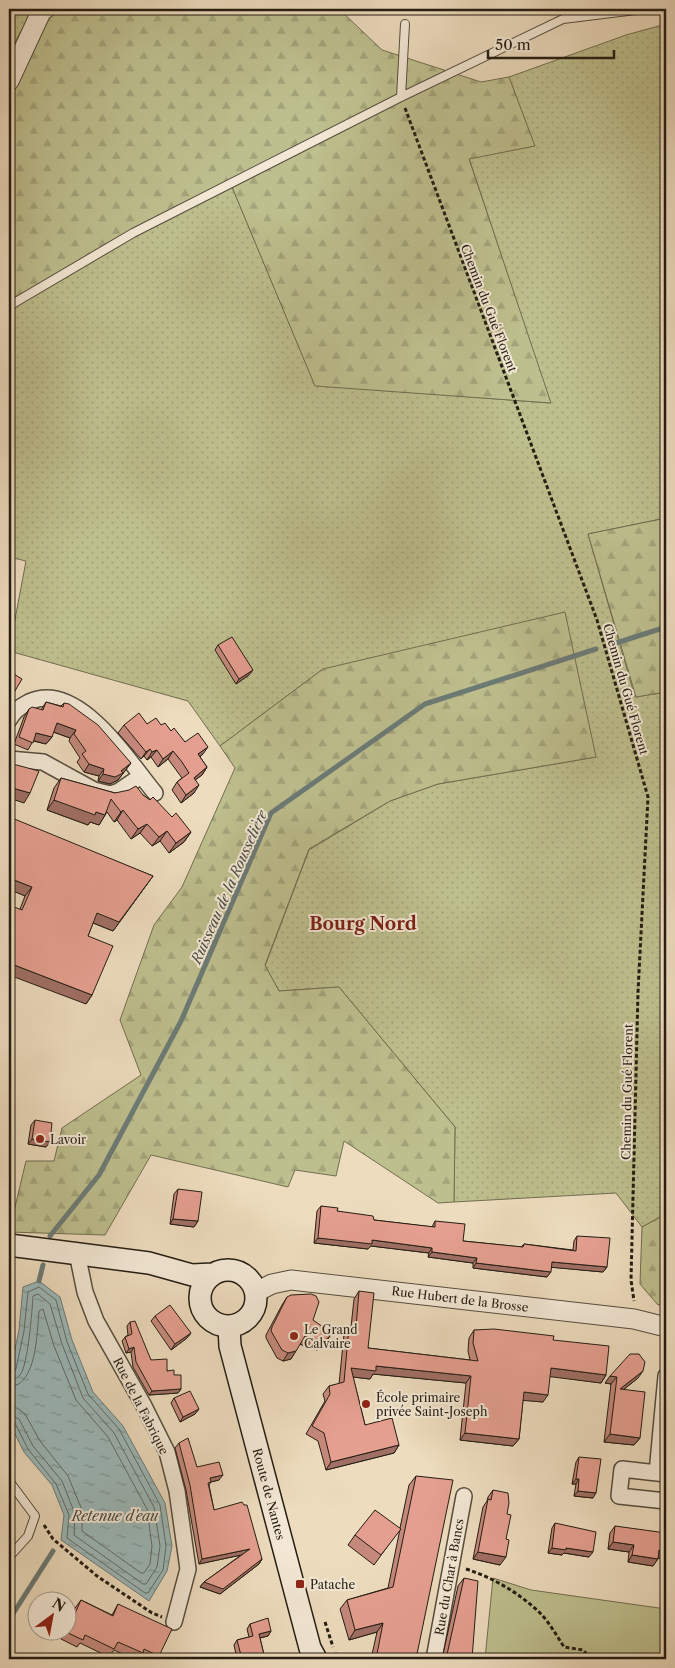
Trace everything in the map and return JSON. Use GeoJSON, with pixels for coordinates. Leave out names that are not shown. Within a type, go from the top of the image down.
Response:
{"type":"FeatureCollection","features":[{"type":"Feature","properties":{"kind":"main road"},"geometry":{"type":"LineString","coordinates":[[9,1245],[149,1263],[192,1275],[213,1274],[223,1270],[234,1271],[244,1275],[251,1282],[256,1292],[256,1302],[253,1311],[247,1319],[229,1326],[220,1325],[205,1315],[200,1298],[173,1270]]}},
{"type":"Feature","properties":{"kind":"main road"},"geometry":{"type":"LineString","coordinates":[[200,1298],[202,1288],[213,1274]]}},
{"type":"Feature","properties":{"kind":"main road","name":"Route de Nantes"},"geometry":{"type":"LineString","coordinates":[[229,1326],[230,1346],[310,1648],[316,1659]]}},
{"type":"Feature","properties":{"kind":"street"},"geometry":{"type":"LineString","coordinates":[[9,81],[43,9]]}},
{"type":"Feature","properties":{"kind":"street"},"geometry":{"type":"LineString","coordinates":[[9,720],[22,706],[34,700],[48,697],[76,706],[98,725],[155,793]]}},
{"type":"Feature","properties":{"kind":"street"},"geometry":{"type":"LineString","coordinates":[[9,759],[43,762],[71,775],[94,790],[110,794],[120,791],[141,776]]}},
{"type":"Feature","properties":{"kind":"street","name":"Rue de la Fabrique"},"geometry":{"type":"LineString","coordinates":[[68,1253],[96,1321],[144,1406],[167,1452],[177,1491],[188,1569],[174,1622]]}},
{"type":"Feature","properties":{"kind":"street","name":"Rue Hubert de la Brosse"},"geometry":{"type":"LineString","coordinates":[[256,1292],[272,1284],[288,1280],[634,1320],[666,1327]]}},
{"type":"Feature","properties":{"kind":"street"},"geometry":{"type":"LineString","coordinates":[[666,1376],[662,1474],[622,1469],[619,1496],[666,1502]]}},
{"type":"Feature","properties":{"kind":"street","name":"Rue du Char à Bancs"},"geometry":{"type":"LineString","coordinates":[[434,1659],[464,1496]]}},
{"type":"Feature","properties":{"kind":"lane"},"geometry":{"type":"LineString","coordinates":[[9,306],[133,233],[401,97],[563,20],[579,13],[644,9]]}},
{"type":"Feature","properties":{"kind":"lane"},"geometry":{"type":"LineString","coordinates":[[401,97],[405,24]]}},
{"type":"Feature","properties":{"kind":"lane"},"geometry":{"type":"LineString","coordinates":[[9,1481],[35,1516],[28,1536],[9,1557]]}},
{"type":"Feature","properties":{"kind":"path","name":"Chemin du Gué Florent"},"geometry":{"type":"LineString","coordinates":[[401,97],[596,620],[648,797],[638,992],[631,1280],[635,1306],[634,1320]]}},
{"type":"Feature","properties":{"kind":"path"},"geometry":{"type":"LineString","coordinates":[[35,1516],[48,1528],[53,1539],[97,1576],[152,1613],[174,1622]]}},
{"type":"Feature","properties":{"kind":"path"},"geometry":{"type":"LineString","coordinates":[[453,1564],[490,1577],[513,1592],[542,1615],[564,1646],[583,1650],[591,1659]]}},
{"type":"Feature","properties":{"kind":"green space"},"geometry":{"type":"Polygon","coordinates":[[[9,9],[41,9],[9,54],[9,9]]]}},
{"type":"Feature","properties":{"kind":"green space"},"geometry":{"type":"Polygon","coordinates":[[[41,9],[339,9],[382,50],[481,82],[509,77],[535,146],[469,159],[551,403],[315,386],[232,187],[13,298],[9,294],[9,54],[21,31],[41,9]]]}},
{"type":"Feature","properties":{"kind":"green space"},"geometry":{"type":"Polygon","coordinates":[[[666,24],[666,518],[588,534],[635,697],[666,692],[666,1214],[642,1227],[616,1193],[454,1202],[455,1127],[339,987],[279,991],[265,966],[309,850],[390,801],[438,784],[596,757],[323,669],[220,746],[188,701],[9,651],[26,561],[9,557],[9,294],[13,298],[232,187],[315,385],[550,403],[469,158],[534,146],[509,77],[626,35],[666,24]]]}},
{"type":"Feature","properties":{"kind":"green space"},"geometry":{"type":"Polygon","coordinates":[[[666,518],[666,692],[636,697],[588,534],[666,518]]]}},
{"type":"Feature","properties":{"kind":"green space"},"geometry":{"type":"Polygon","coordinates":[[[565,612],[596,757],[438,784],[390,801],[309,849],[265,965],[279,991],[339,987],[455,1127],[454,1202],[438,1203],[344,1141],[336,1176],[295,1170],[288,1187],[151,1155],[105,1235],[9,1232],[26,1161],[54,1161],[62,1128],[141,1075],[120,1020],[154,925],[182,887],[235,768],[220,746],[323,669],[565,612]]]}},
{"type":"Feature","properties":{"kind":"green space"},"geometry":{"type":"Polygon","coordinates":[[[666,1214],[666,1303],[658,1305],[640,1284],[642,1227],[666,1214]]]}},
{"type":"Feature","properties":{"kind":"green space"},"geometry":{"type":"Polygon","coordinates":[[[493,1578],[531,1590],[666,1609],[666,1659],[485,1659],[493,1578]]]}},
{"type":"Feature","properties":{"kind":"water","name":"Retenue d'eau"},"geometry":{"type":"Polygon","coordinates":[[[39,1281],[60,1297],[72,1340],[93,1392],[123,1426],[165,1503],[172,1546],[167,1571],[149,1601],[61,1540],[64,1515],[52,1485],[24,1452],[9,1422],[9,1378],[19,1330],[23,1287],[39,1281]]]}},
{"type":"Feature","properties":{"kind":"building"},"geometry":{"type":"Polygon","coordinates":[[[232,637],[253,670],[239,679],[218,645],[232,637]]]}},
{"type":"Feature","properties":{"kind":"building"},"geometry":{"type":"Polygon","coordinates":[[[9,671],[22,679],[9,701],[9,671]]]}},
{"type":"Feature","properties":{"kind":"building"},"geometry":{"type":"Polygon","coordinates":[[[46,702],[63,707],[64,703],[69,704],[98,725],[131,763],[121,771],[123,773],[115,777],[103,774],[104,769],[89,764],[82,754],[86,751],[74,734],[76,730],[57,723],[52,737],[36,733],[33,743],[19,737],[29,709],[32,707],[43,710],[46,702]]]}},
{"type":"Feature","properties":{"kind":"building"},"geometry":{"type":"Polygon","coordinates":[[[139,713],[147,724],[156,718],[161,725],[165,723],[171,731],[174,728],[185,742],[198,733],[208,747],[198,754],[207,767],[194,778],[199,785],[186,795],[177,782],[189,773],[173,751],[163,759],[157,750],[152,752],[150,749],[146,752],[124,725],[139,713]]]}},
{"type":"Feature","properties":{"kind":"building"},"geometry":{"type":"Polygon","coordinates":[[[9,763],[39,771],[30,793],[9,787],[9,763]]]}},
{"type":"Feature","properties":{"kind":"building"},"geometry":{"type":"Polygon","coordinates":[[[61,778],[115,793],[129,790],[136,786],[150,800],[153,797],[172,817],[176,813],[191,832],[176,843],[167,831],[159,837],[147,824],[138,829],[123,810],[121,812],[111,799],[105,815],[96,812],[95,815],[54,800],[61,778]]]}},
{"type":"Feature","properties":{"kind":"building"},"geometry":{"type":"Polygon","coordinates":[[[12,818],[153,876],[119,922],[97,913],[88,936],[113,946],[92,995],[9,963],[9,905],[22,910],[32,887],[9,878],[9,819],[11,820],[12,818]]]}},
{"type":"Feature","properties":{"kind":"building"},"geometry":{"type":"Polygon","coordinates":[[[35,1120],[52,1123],[50,1142],[32,1139],[35,1120]]]}},
{"type":"Feature","properties":{"kind":"building"},"geometry":{"type":"Polygon","coordinates":[[[178,1189],[202,1192],[198,1221],[173,1219],[178,1189]]]}},
{"type":"Feature","properties":{"kind":"building"},"geometry":{"type":"Polygon","coordinates":[[[321,1206],[338,1208],[337,1211],[373,1216],[374,1220],[435,1227],[435,1221],[465,1224],[463,1241],[523,1247],[524,1244],[576,1251],[577,1236],[610,1238],[607,1267],[552,1262],[551,1272],[476,1263],[477,1258],[432,1252],[432,1248],[372,1240],[372,1244],[318,1238],[321,1206]]]}},
{"type":"Feature","properties":{"kind":"building"},"geometry":{"type":"Polygon","coordinates":[[[359,1291],[374,1293],[368,1348],[478,1361],[473,1343],[474,1330],[494,1329],[554,1336],[553,1340],[609,1346],[606,1375],[551,1368],[548,1395],[524,1392],[519,1439],[465,1433],[471,1376],[376,1366],[376,1371],[351,1368],[365,1425],[392,1418],[399,1445],[331,1462],[324,1433],[312,1426],[330,1394],[329,1386],[344,1382],[349,1327],[356,1327],[359,1291]]]}},
{"type":"Feature","properties":{"kind":"building"},"geometry":{"type":"Polygon","coordinates":[[[311,1294],[316,1296],[319,1302],[313,1320],[326,1329],[330,1336],[322,1343],[305,1336],[296,1351],[288,1353],[282,1350],[271,1331],[272,1327],[287,1297],[311,1294]]]}},
{"type":"Feature","properties":{"kind":"building"},"geometry":{"type":"Polygon","coordinates":[[[170,1305],[191,1333],[175,1344],[155,1316],[170,1305]]]}},
{"type":"Feature","properties":{"kind":"building"},"geometry":{"type":"Polygon","coordinates":[[[135,1321],[151,1360],[167,1359],[167,1371],[174,1370],[174,1375],[181,1375],[181,1389],[152,1391],[136,1362],[134,1347],[129,1349],[125,1337],[132,1334],[130,1322],[135,1321]]]}},
{"type":"Feature","properties":{"kind":"building"},"geometry":{"type":"Polygon","coordinates":[[[630,1354],[639,1354],[645,1362],[643,1371],[620,1389],[645,1392],[640,1438],[610,1434],[617,1377],[610,1376],[630,1354]]]}},
{"type":"Feature","properties":{"kind":"building"},"geometry":{"type":"Polygon","coordinates":[[[190,1391],[199,1409],[183,1417],[174,1398],[190,1391]]]}},
{"type":"Feature","properties":{"kind":"building"},"geometry":{"type":"Polygon","coordinates":[[[188,1438],[197,1467],[219,1462],[223,1475],[210,1478],[211,1482],[208,1483],[214,1510],[242,1502],[244,1505],[247,1505],[262,1559],[223,1589],[204,1582],[250,1549],[202,1559],[190,1485],[179,1443],[188,1438]]]}},
{"type":"Feature","properties":{"kind":"building"},"geometry":{"type":"Polygon","coordinates":[[[579,1457],[601,1459],[596,1493],[578,1491],[579,1479],[576,1479],[579,1457]]]}},
{"type":"Feature","properties":{"kind":"building"},"geometry":{"type":"Polygon","coordinates":[[[416,1476],[453,1480],[416,1659],[376,1659],[383,1623],[355,1630],[347,1600],[393,1587],[416,1476]]]}},
{"type":"Feature","properties":{"kind":"building"},"geometry":{"type":"Polygon","coordinates":[[[493,1490],[508,1493],[507,1514],[511,1515],[506,1539],[509,1540],[506,1557],[478,1552],[488,1499],[491,1500],[493,1490]]]}},
{"type":"Feature","properties":{"kind":"building"},"geometry":{"type":"Polygon","coordinates":[[[375,1510],[401,1529],[381,1555],[355,1535],[375,1510]]]}},
{"type":"Feature","properties":{"kind":"building"},"geometry":{"type":"Polygon","coordinates":[[[555,1523],[596,1532],[593,1552],[552,1548],[555,1523]]]}},
{"type":"Feature","properties":{"kind":"building"},"geometry":{"type":"Polygon","coordinates":[[[615,1526],[666,1533],[666,1551],[659,1550],[658,1559],[632,1555],[634,1545],[613,1542],[615,1526]]]}},
{"type":"Feature","properties":{"kind":"building"},"geometry":{"type":"Polygon","coordinates":[[[464,1578],[478,1581],[472,1659],[446,1659],[464,1578]]]}},
{"type":"Feature","properties":{"kind":"building"},"geometry":{"type":"Polygon","coordinates":[[[81,1600],[113,1616],[118,1604],[172,1629],[159,1656],[144,1649],[143,1653],[118,1642],[114,1649],[85,1635],[83,1640],[78,1638],[78,1607],[81,1600]]]}},
{"type":"Feature","properties":{"kind":"building"},"geometry":{"type":"Polygon","coordinates":[[[268,1618],[271,1631],[259,1634],[265,1659],[242,1659],[237,1640],[253,1636],[250,1624],[268,1618]]]}},
{"type":"Feature","properties":{"kind":"waterway"},"geometry":{"type":"LineString","coordinates":[[613,644],[666,627]]}},
{"type":"Feature","properties":{"kind":"waterway","name":"Ruisseau de la Rousselière"},"geometry":{"type":"LineString","coordinates":[[50,1236],[99,1175],[181,1021],[271,813],[425,704],[596,649]]}},
{"type":"Feature","properties":{"kind":"waterway"},"geometry":{"type":"LineString","coordinates":[[39,1281],[43,1265]]}},
{"type":"Feature","properties":{"kind":"waterway"},"geometry":{"type":"LineString","coordinates":[[9,1620],[53,1551]]}},
{"type":"Feature","properties":{"kind":"place","name":"Lavoir"},"geometry":{"type":"Point","coordinates":[40,1139]}},
{"type":"Feature","properties":{"kind":"place","name":"Le Grand Calvaire"},"geometry":{"type":"Point","coordinates":[294,1336]}},
{"type":"Feature","properties":{"kind":"place","name":"École primaire privée Saint-Joseph"},"geometry":{"type":"Point","coordinates":[366,1404]}},
{"type":"Feature","properties":{"kind":"place","name":"Patache"},"geometry":{"type":"Point","coordinates":[300,1584]}},
{"type":"Feature","properties":{"kind":"district","name":"Bourg Nord"},"geometry":{"type":"Point","coordinates":[363,924]}}]}
